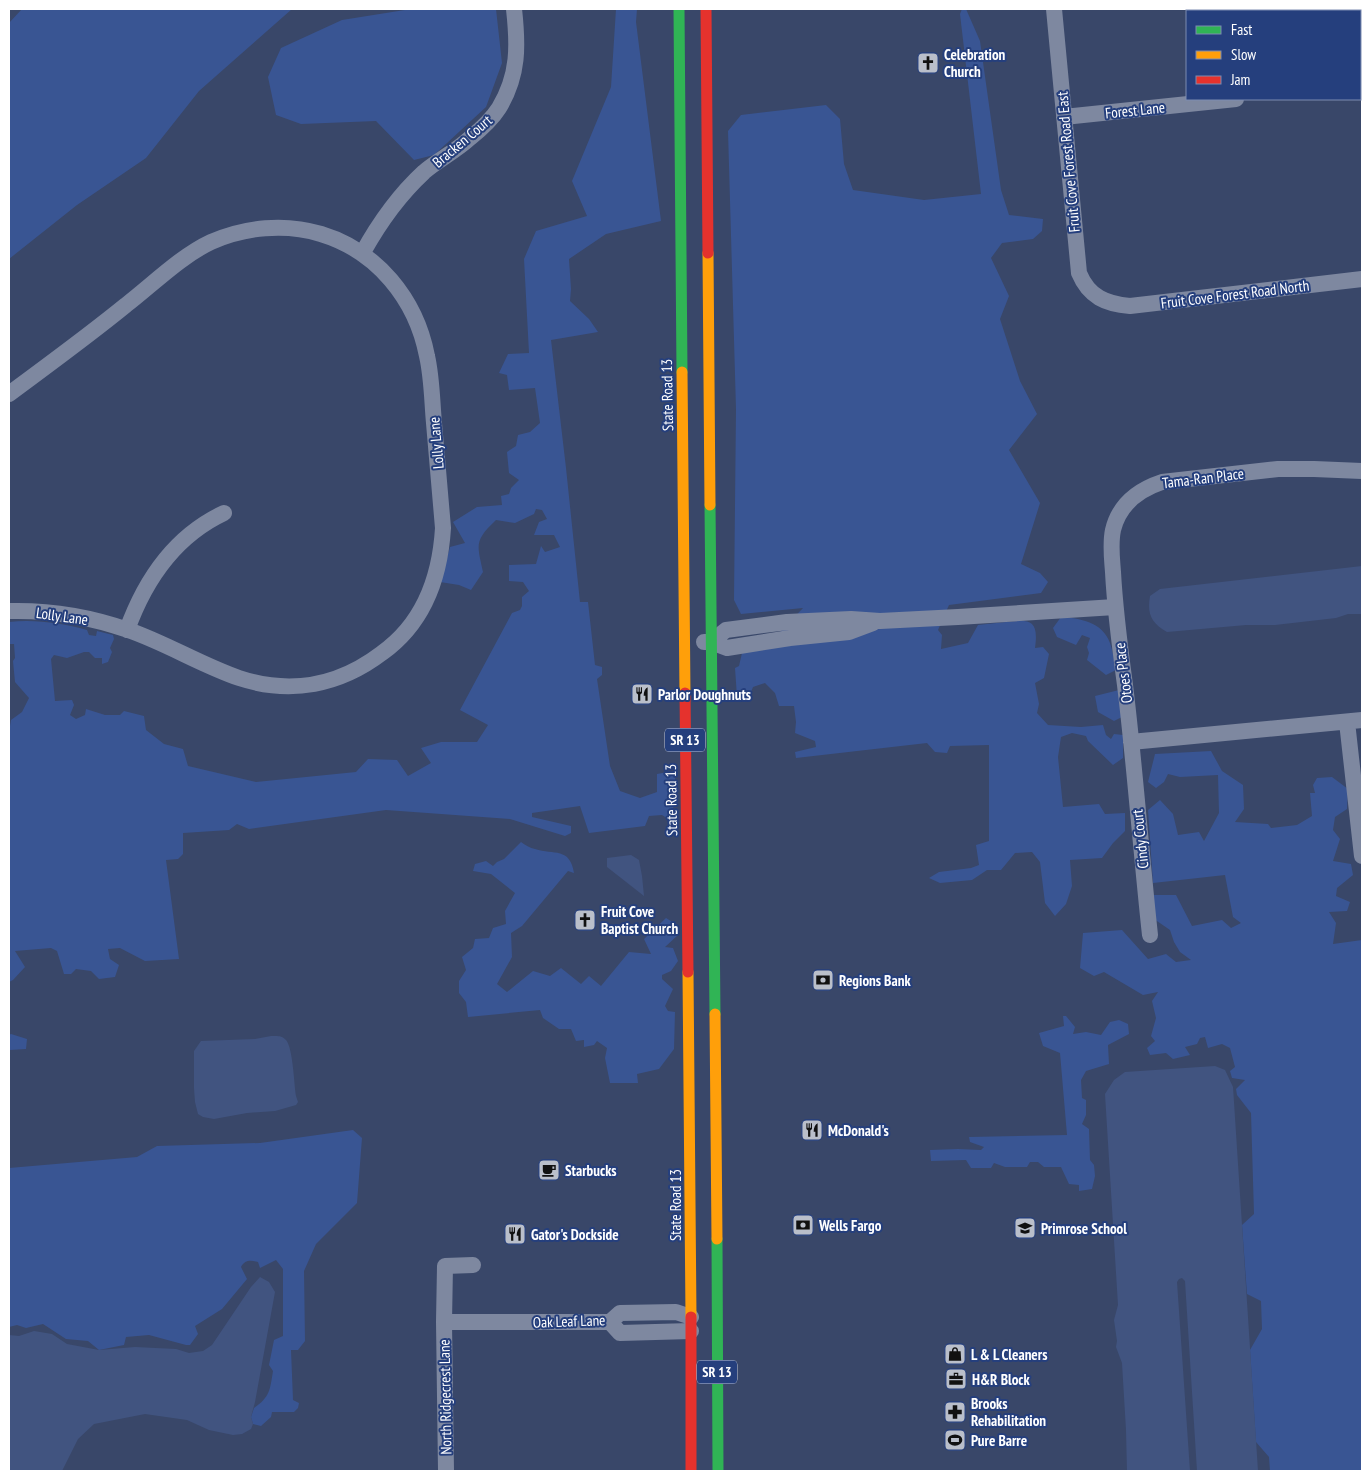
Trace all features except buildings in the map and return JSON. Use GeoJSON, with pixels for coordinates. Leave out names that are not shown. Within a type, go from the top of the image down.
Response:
{"type":"FeatureCollection","features":[{"type":"Feature","properties":{"kind":"main road","name":"State Road 13"},"geometry":{"type":"LineString","coordinates":[[679,9],[684,645],[702,1326],[718,1471]]}},
{"type":"Feature","properties":{"kind":"main road","name":"State Road 13"},"geometry":{"type":"LineString","coordinates":[[691,1471],[702,1326],[716,1083],[706,9]]}},
{"type":"Feature","properties":{"kind":"main road"},"geometry":{"type":"LineString","coordinates":[[681,201],[692,242]]}},
{"type":"Feature","properties":{"kind":"main road"},"geometry":{"type":"LineString","coordinates":[[698,282],[709,288]]}},
{"type":"Feature","properties":{"kind":"main road"},"geometry":{"type":"LineString","coordinates":[[682,300],[687,301],[693,310]]}},
{"type":"Feature","properties":{"kind":"main road"},"geometry":{"type":"LineString","coordinates":[[698,338],[710,404]]}},
{"type":"Feature","properties":{"kind":"street","name":"Bracken Court"},"geometry":{"type":"LineString","coordinates":[[362,254],[380,223],[406,189],[426,171],[469,139],[499,109],[509,89],[515,68],[517,38],[514,9]]}},
{"type":"Feature","properties":{"kind":"street","name":"Fruit Cove Forest Road East"},"geometry":{"type":"LineString","coordinates":[[1054,9],[1079,273],[1090,290],[1108,303]]}},
{"type":"Feature","properties":{"kind":"street","name":"Forest Lane"},"geometry":{"type":"LineString","coordinates":[[1064,117],[1226,100]]}},
{"type":"Feature","properties":{"kind":"street","name":"Lolly Lane"},"geometry":{"type":"LineString","coordinates":[[9,394],[111,318],[188,256],[210,243],[226,236],[251,230],[277,227],[315,232],[328,236],[362,254],[384,272],[405,298],[420,329],[428,356],[443,528],[442,551],[437,573],[419,614],[405,632],[392,647],[368,664],[332,680],[313,685],[275,686],[238,678],[158,642],[94,620],[57,614],[9,612]]}},
{"type":"Feature","properties":{"kind":"street","name":"Fruit Cove Forest Road North"},"geometry":{"type":"LineString","coordinates":[[1108,303],[1130,306],[1362,279]]}},
{"type":"Feature","properties":{"kind":"street","name":"Tama-Ran Place"},"geometry":{"type":"LineString","coordinates":[[1115,607],[1112,532],[1115,522],[1127,502],[1147,488],[1162,482],[1278,469],[1362,471]]}},
{"type":"Feature","properties":{"kind":"street"},"geometry":{"type":"LineString","coordinates":[[127,630],[142,592],[165,559],[186,538],[210,520],[224,514]]}},
{"type":"Feature","properties":{"kind":"street"},"geometry":{"type":"LineString","coordinates":[[684,645],[711,642],[726,630],[787,622],[958,617],[1115,607]]}},
{"type":"Feature","properties":{"kind":"street","name":"Otoes Place"},"geometry":{"type":"LineString","coordinates":[[1115,607],[1131,742]]}},
{"type":"Feature","properties":{"kind":"street"},"geometry":{"type":"LineString","coordinates":[[1131,742],[1355,721],[1362,856]]}},
{"type":"Feature","properties":{"kind":"street","name":"Cindy Court"},"geometry":{"type":"LineString","coordinates":[[1131,742],[1150,935]]}},
{"type":"Feature","properties":{"kind":"street","name":"North Ridgecrest Lane"},"geometry":{"type":"LineString","coordinates":[[446,1471],[445,1266],[473,1265]]}},
{"type":"Feature","properties":{"kind":"street","name":"Oak Leaf Lane"},"geometry":{"type":"LineString","coordinates":[[444,1322],[610,1322],[620,1313],[676,1312],[702,1326]]}},
{"type":"Feature","properties":{"kind":"shaded area"},"geometry":{"type":"Polygon","coordinates":[[[22,9],[292,9],[199,91],[146,158],[77,205],[9,259],[9,23],[22,9]]]}},
{"type":"Feature","properties":{"kind":"shaded area"},"geometry":{"type":"Polygon","coordinates":[[[411,9],[496,9],[502,63],[486,107],[434,155],[414,160],[376,121],[301,124],[276,115],[268,77],[281,48],[342,20],[411,9]]]}},
{"type":"Feature","properties":{"kind":"shaded area"},"geometry":{"type":"Polygon","coordinates":[[[616,9],[637,9],[636,22],[661,221],[606,234],[569,259],[570,301],[589,319],[598,332],[551,340],[580,602],[588,602],[595,665],[602,667],[602,675],[597,679],[610,766],[620,791],[640,798],[657,792],[657,774],[675,772],[675,801],[670,820],[662,815],[649,816],[645,826],[589,833],[580,806],[532,813],[532,817],[571,826],[571,833],[565,836],[510,819],[386,810],[249,829],[237,824],[229,830],[183,833],[183,854],[178,859],[166,860],[179,959],[145,961],[120,948],[108,949],[110,959],[119,965],[115,977],[99,979],[91,971],[76,969],[71,974],[64,974],[57,951],[51,948],[15,951],[25,967],[9,982],[9,732],[11,720],[22,712],[29,698],[15,682],[14,644],[9,644],[9,622],[48,622],[87,630],[89,635],[96,636],[97,631],[113,635],[114,639],[110,648],[112,652],[108,662],[102,664],[102,658],[95,658],[89,652],[67,658],[54,655],[51,659],[55,701],[72,700],[74,705],[70,715],[76,719],[85,715],[86,709],[105,715],[120,715],[124,711],[144,716],[146,730],[164,744],[183,749],[188,766],[256,782],[356,772],[368,759],[397,760],[408,776],[431,763],[421,748],[441,742],[477,742],[488,725],[460,710],[512,613],[520,610],[522,597],[529,591],[523,582],[509,581],[509,565],[536,564],[541,546],[545,552],[560,547],[554,535],[534,535],[539,522],[547,519],[542,510],[536,509],[534,514],[515,523],[496,520],[484,533],[479,543],[479,555],[483,572],[471,590],[459,585],[440,582],[450,547],[465,543],[453,522],[477,507],[502,505],[501,496],[509,494],[511,488],[519,480],[509,473],[507,452],[516,446],[518,435],[530,432],[540,423],[535,388],[509,390],[507,375],[499,373],[508,354],[529,353],[524,259],[536,231],[587,216],[572,181],[611,87],[616,9]]]}},
{"type":"Feature","properties":{"kind":"shaded area"},"geometry":{"type":"Polygon","coordinates":[[[962,9],[966,9],[980,41],[1001,190],[1009,215],[1043,219],[1042,231],[1033,239],[1002,243],[991,258],[1009,296],[1000,319],[1020,381],[1037,414],[1009,450],[1040,503],[1021,564],[1040,573],[1048,582],[1041,593],[949,605],[938,630],[942,635],[941,649],[968,643],[978,625],[1014,621],[1031,623],[1036,632],[1035,648],[1043,647],[1049,654],[1044,678],[1035,683],[1039,704],[1037,713],[1048,725],[1081,727],[1103,725],[1106,735],[1111,739],[1114,734],[1123,735],[1123,758],[1113,765],[1088,741],[1086,736],[1072,733],[1061,737],[1058,757],[1063,807],[1099,804],[1105,814],[1125,813],[1125,831],[1102,858],[1070,860],[1072,886],[1066,904],[1055,916],[1045,903],[1040,862],[1032,852],[1015,853],[1001,870],[987,870],[972,880],[940,883],[929,878],[939,872],[971,868],[979,865],[976,845],[989,841],[989,745],[950,746],[947,753],[935,752],[927,743],[796,758],[795,752],[816,747],[815,741],[795,733],[794,706],[779,706],[775,693],[765,683],[753,687],[749,697],[737,697],[735,668],[739,666],[742,653],[763,650],[803,608],[741,614],[734,600],[736,409],[728,131],[741,115],[826,105],[840,119],[844,164],[853,190],[924,200],[981,194],[960,14],[962,9]]]}},
{"type":"Feature","properties":{"kind":"shaded area"},"geometry":{"type":"Polygon","coordinates":[[[1362,566],[1362,614],[1348,614],[1336,618],[1275,625],[1246,625],[1167,632],[1157,625],[1150,613],[1150,596],[1160,589],[1362,566]]]}},
{"type":"Feature","properties":{"kind":"shaded area"},"geometry":{"type":"Polygon","coordinates":[[[1061,617],[1090,622],[1102,630],[1110,643],[1116,670],[1106,675],[1087,660],[1089,653],[1087,647],[1090,638],[1082,635],[1076,645],[1057,637],[1053,628],[1061,617]]]}},
{"type":"Feature","properties":{"kind":"shaded area"},"geometry":{"type":"Polygon","coordinates":[[[1119,690],[1122,717],[1114,721],[1098,712],[1095,696],[1119,690]]]}},
{"type":"Feature","properties":{"kind":"shaded area"},"geometry":{"type":"Polygon","coordinates":[[[1211,751],[1222,771],[1243,785],[1244,809],[1235,822],[1268,824],[1271,828],[1297,825],[1312,816],[1310,793],[1315,793],[1313,785],[1317,778],[1332,777],[1348,789],[1347,809],[1335,817],[1333,830],[1340,839],[1333,861],[1351,864],[1353,875],[1337,888],[1336,896],[1350,902],[1347,911],[1329,912],[1336,923],[1333,944],[1362,940],[1362,1471],[1270,1471],[1269,1457],[1256,1442],[1250,1350],[1262,1329],[1261,1301],[1247,1294],[1242,1225],[1254,1214],[1251,1113],[1237,1095],[1236,1089],[1245,1080],[1232,1078],[1230,1071],[1235,1067],[1230,1048],[1222,1044],[1208,1048],[1205,1037],[1200,1038],[1197,1044],[1185,1047],[1190,1055],[1173,1059],[1166,1053],[1150,1055],[1147,1048],[1155,1041],[1151,1036],[1156,1018],[1152,1001],[1158,992],[1143,995],[1104,972],[1094,976],[1080,968],[1083,933],[1122,930],[1148,959],[1166,954],[1176,962],[1191,960],[1180,952],[1170,930],[1154,919],[1153,895],[1176,895],[1192,926],[1222,920],[1231,928],[1241,923],[1233,917],[1225,875],[1153,883],[1148,810],[1160,800],[1173,814],[1178,835],[1199,832],[1204,841],[1219,813],[1218,775],[1180,777],[1168,774],[1164,782],[1156,788],[1148,782],[1155,754],[1211,751]]]}},
{"type":"Feature","properties":{"kind":"shaded area"},"geometry":{"type":"Polygon","coordinates":[[[521,842],[533,849],[565,856],[569,859],[574,873],[568,871],[522,926],[511,933],[512,957],[497,984],[507,992],[533,971],[550,976],[561,968],[581,984],[589,976],[601,986],[629,952],[651,954],[644,939],[666,918],[674,923],[678,935],[665,947],[673,948],[678,961],[671,971],[662,975],[662,979],[673,989],[665,1006],[668,1011],[675,1012],[674,1049],[659,1069],[637,1074],[638,1083],[610,1083],[605,1058],[607,1048],[597,1041],[594,1045],[584,1047],[584,1040],[576,1041],[571,1029],[559,1029],[543,1018],[540,1010],[468,1017],[466,1002],[459,993],[459,981],[466,970],[462,957],[473,948],[475,939],[489,938],[493,928],[506,924],[505,911],[515,893],[491,874],[473,871],[475,864],[486,861],[493,866],[504,859],[521,842]]]}},
{"type":"Feature","properties":{"kind":"shaded area"},"geometry":{"type":"Polygon","coordinates":[[[631,855],[639,860],[644,896],[607,867],[607,858],[631,855]]]}},
{"type":"Feature","properties":{"kind":"shaded area"},"geometry":{"type":"Polygon","coordinates":[[[1063,1016],[1066,1016],[1075,1027],[1073,1034],[1086,1032],[1101,1035],[1110,1022],[1119,1020],[1128,1024],[1129,1034],[1108,1045],[1109,1064],[1086,1071],[1081,1080],[1082,1098],[1086,1100],[1086,1115],[1082,1124],[1089,1129],[1090,1160],[1094,1165],[1095,1176],[1092,1189],[1079,1191],[1079,1185],[1069,1184],[1061,1167],[1044,1167],[1038,1162],[1030,1162],[1027,1167],[1005,1167],[994,1163],[991,1168],[971,1168],[966,1160],[931,1161],[930,1150],[981,1150],[984,1147],[970,1142],[969,1137],[1067,1135],[1060,1053],[1043,1046],[1039,1033],[1064,1026],[1063,1016]]]}},
{"type":"Feature","properties":{"kind":"shaded area"},"geometry":{"type":"Polygon","coordinates":[[[9,1035],[27,1039],[26,1049],[10,1050],[9,1079],[9,1035]]]}},
{"type":"Feature","properties":{"kind":"shaded area"},"geometry":{"type":"Polygon","coordinates":[[[271,1036],[283,1037],[288,1044],[292,1058],[298,1102],[296,1105],[275,1111],[247,1113],[214,1119],[198,1114],[194,1088],[194,1051],[201,1041],[255,1039],[271,1036]]]}},
{"type":"Feature","properties":{"kind":"shaded area"},"geometry":{"type":"Polygon","coordinates":[[[1215,1066],[1225,1070],[1233,1087],[1258,1471],[1197,1471],[1185,1281],[1182,1278],[1177,1282],[1190,1471],[1127,1471],[1122,1363],[1116,1347],[1114,1320],[1118,1305],[1105,1094],[1114,1080],[1125,1072],[1215,1066]]]}},
{"type":"Feature","properties":{"kind":"shaded area"},"geometry":{"type":"Polygon","coordinates":[[[353,1130],[362,1138],[357,1203],[316,1244],[304,1271],[305,1341],[298,1350],[291,1350],[293,1400],[299,1403],[298,1408],[294,1412],[272,1412],[271,1417],[261,1426],[253,1424],[251,1417],[254,1408],[266,1396],[271,1383],[273,1371],[269,1365],[274,1340],[283,1336],[283,1269],[276,1260],[260,1268],[258,1262],[250,1261],[244,1263],[241,1267],[247,1279],[222,1309],[195,1326],[198,1334],[190,1345],[149,1335],[126,1337],[124,1345],[99,1350],[88,1341],[66,1339],[43,1324],[26,1328],[17,1325],[9,1327],[9,1168],[137,1157],[157,1146],[260,1143],[353,1130]]]}},
{"type":"Feature","properties":{"kind":"shaded area"},"geometry":{"type":"Polygon","coordinates":[[[260,1277],[269,1282],[275,1292],[251,1417],[253,1424],[251,1429],[242,1434],[233,1435],[209,1430],[187,1420],[145,1414],[94,1424],[78,1439],[62,1471],[9,1471],[9,1335],[19,1336],[34,1331],[52,1334],[67,1344],[99,1350],[135,1347],[176,1349],[189,1353],[203,1351],[212,1345],[251,1287],[260,1277]]]}},
{"type":"Feature","properties":{"kind":"traffic: fast"},"geometry":{"type":"LineString","coordinates":[[679,9],[682,372]]}},
{"type":"Feature","properties":{"kind":"traffic: fast"},"geometry":{"type":"LineString","coordinates":[[710,505],[715,1014]]}},
{"type":"Feature","properties":{"kind":"traffic: fast"},"geometry":{"type":"LineString","coordinates":[[717,1239],[718,1471]]}},
{"type":"Feature","properties":{"kind":"traffic: slow"},"geometry":{"type":"LineString","coordinates":[[708,253],[710,505]]}},
{"type":"Feature","properties":{"kind":"traffic: slow"},"geometry":{"type":"LineString","coordinates":[[682,372],[685,693]]}},
{"type":"Feature","properties":{"kind":"traffic: slow"},"geometry":{"type":"LineString","coordinates":[[688,972],[691,1317]]}},
{"type":"Feature","properties":{"kind":"traffic: slow"},"geometry":{"type":"LineString","coordinates":[[715,1014],[717,1239]]}},
{"type":"Feature","properties":{"kind":"traffic: jam"},"geometry":{"type":"LineString","coordinates":[[706,9],[708,253]]}},
{"type":"Feature","properties":{"kind":"traffic: jam"},"geometry":{"type":"LineString","coordinates":[[685,693],[688,972]]}},
{"type":"Feature","properties":{"kind":"traffic: jam"},"geometry":{"type":"LineString","coordinates":[[691,1317],[691,1471]]}},
{"type":"Feature","properties":{"kind":"place","name":"Celebration Church"},"geometry":{"type":"Point","coordinates":[928,63]}},
{"type":"Feature","properties":{"kind":"place","name":"Parlor Doughnuts"},"geometry":{"type":"Point","coordinates":[642,694]}},
{"type":"Feature","properties":{"kind":"place","name":"Fruit Cove Baptist Church"},"geometry":{"type":"Point","coordinates":[585,920]}},
{"type":"Feature","properties":{"kind":"place","name":"Regions Bank"},"geometry":{"type":"Point","coordinates":[823,980]}},
{"type":"Feature","properties":{"kind":"place","name":"McDonald's"},"geometry":{"type":"Point","coordinates":[812,1130]}},
{"type":"Feature","properties":{"kind":"place","name":"Starbucks"},"geometry":{"type":"Point","coordinates":[549,1170]}},
{"type":"Feature","properties":{"kind":"place","name":"Wells Fargo"},"geometry":{"type":"Point","coordinates":[803,1225]}},
{"type":"Feature","properties":{"kind":"place","name":"Primrose School"},"geometry":{"type":"Point","coordinates":[1025,1228]}},
{"type":"Feature","properties":{"kind":"place","name":"Gator's Dockside"},"geometry":{"type":"Point","coordinates":[515,1234]}},
{"type":"Feature","properties":{"kind":"place","name":"L & L Cleaners"},"geometry":{"type":"Point","coordinates":[955,1354]}},
{"type":"Feature","properties":{"kind":"place","name":"H&R Block"},"geometry":{"type":"Point","coordinates":[956,1379]}},
{"type":"Feature","properties":{"kind":"place","name":"Brooks Rehabilitation"},"geometry":{"type":"Point","coordinates":[955,1412]}},
{"type":"Feature","properties":{"kind":"place","name":"Pure Barre"},"geometry":{"type":"Point","coordinates":[955,1440]}}]}
